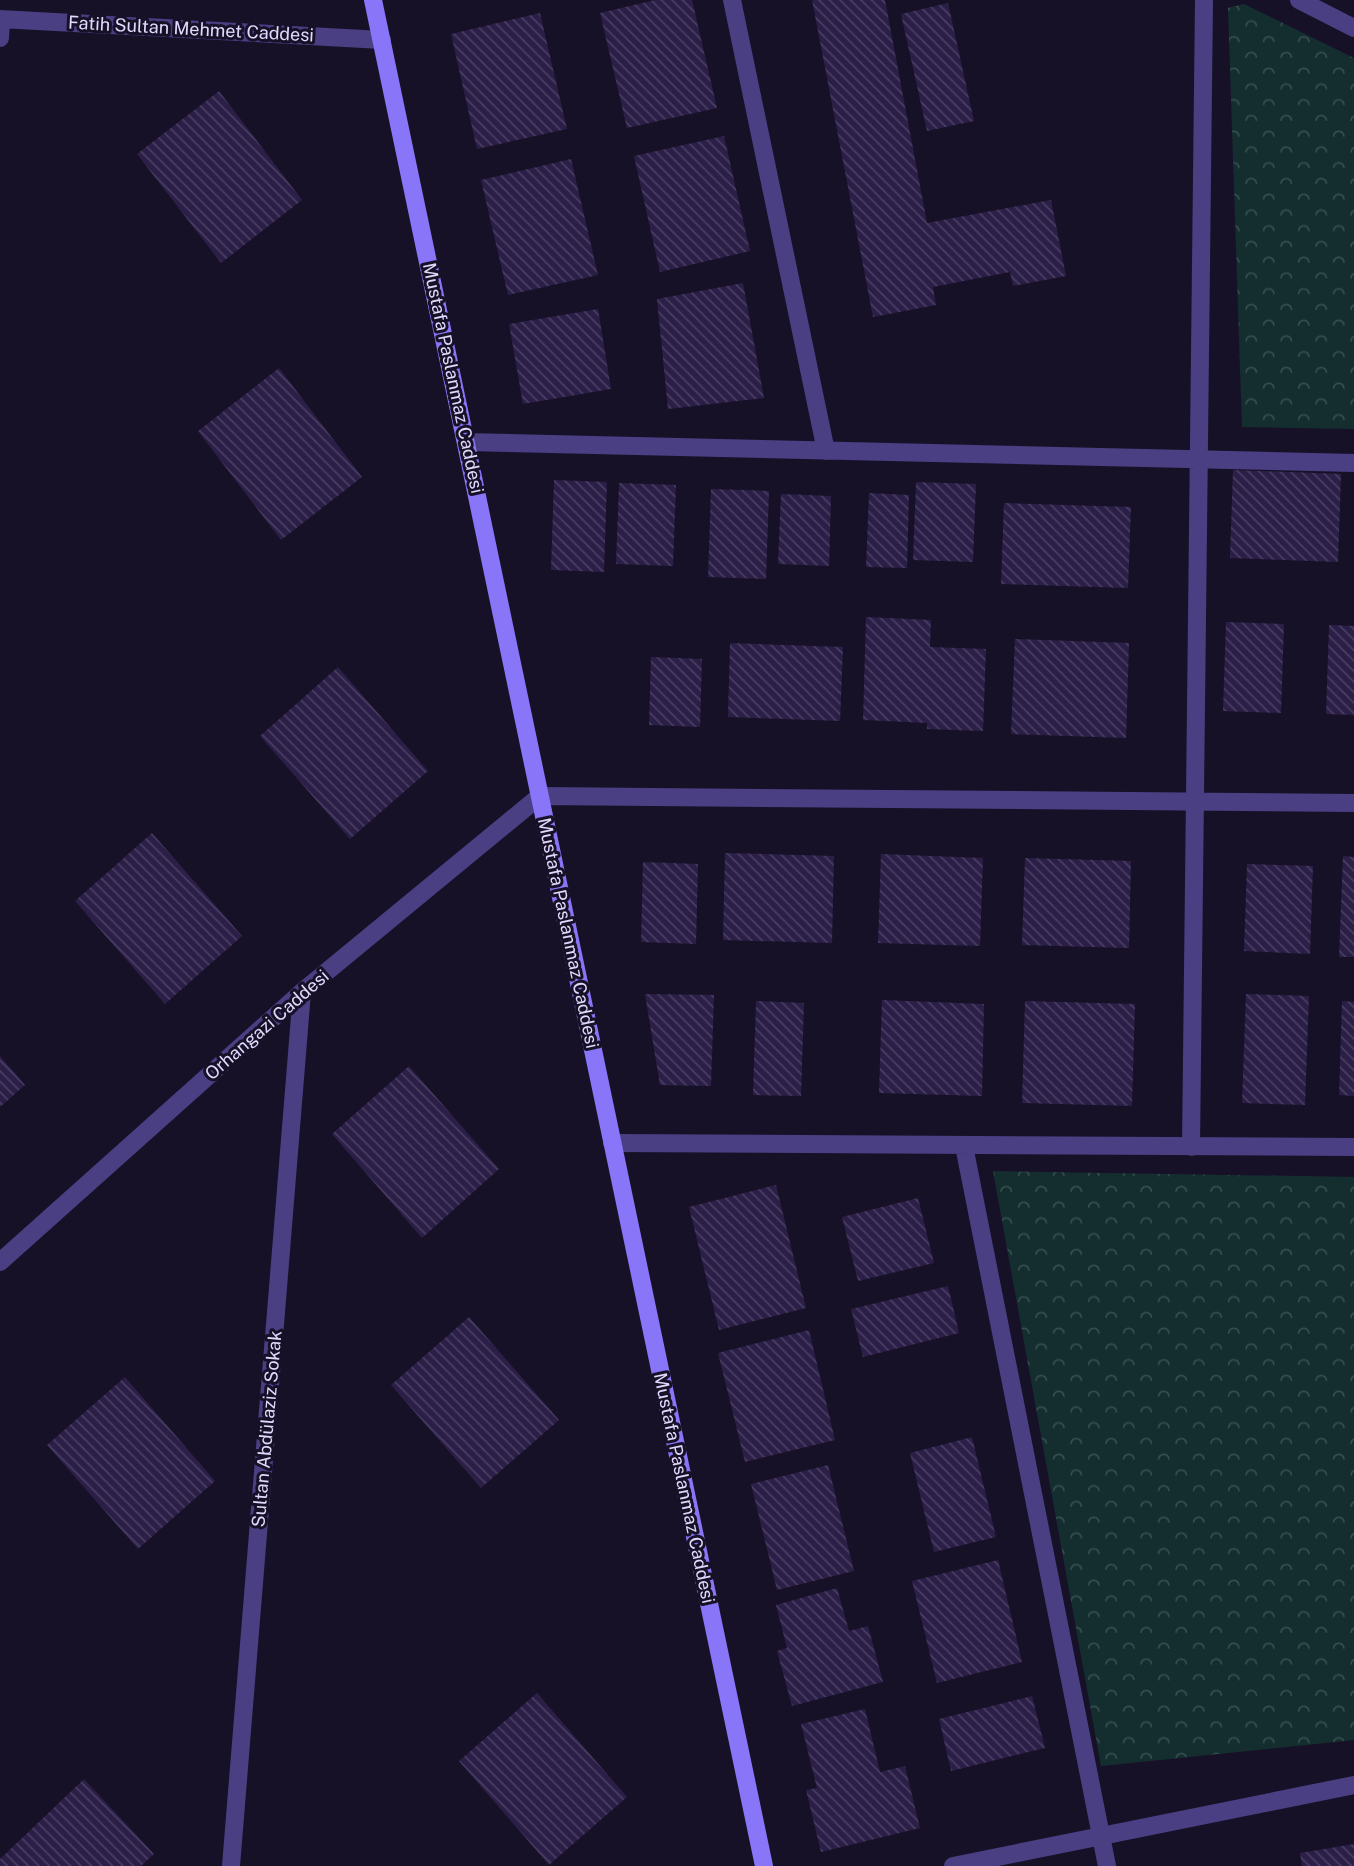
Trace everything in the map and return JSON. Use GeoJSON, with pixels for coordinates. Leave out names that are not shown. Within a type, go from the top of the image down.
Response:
{"type":"FeatureCollection","features":[{"type":"Feature","properties":{"kind":"street","name":"Mustafa Paslanmaz Caddesi"},"geometry":{"type":"LineString","coordinates":[[373,0],[764,1866]]}},
{"type":"Feature","properties":{"kind":"street"},"geometry":{"type":"LineString","coordinates":[[732,0],[826,451]]}},
{"type":"Feature","properties":{"kind":"street"},"geometry":{"type":"LineString","coordinates":[[1191,1147],[1204,0]]}},
{"type":"Feature","properties":{"kind":"street"},"geometry":{"type":"LineString","coordinates":[[1298,0],[1354,27]]}},
{"type":"Feature","properties":{"kind":"street","name":"Fatih Sultan Mehmet Caddesi"},"geometry":{"type":"LineString","coordinates":[[1,19],[382,40]]}},
{"type":"Feature","properties":{"kind":"street"},"geometry":{"type":"LineString","coordinates":[[0,38],[1,19]]}},
{"type":"Feature","properties":{"kind":"street"},"geometry":{"type":"LineString","coordinates":[[466,442],[1354,463]]}},
{"type":"Feature","properties":{"kind":"street"},"geometry":{"type":"LineString","coordinates":[[540,796],[1354,803]]}},
{"type":"Feature","properties":{"kind":"street","name":"Orhangazi Caddesi"},"geometry":{"type":"LineString","coordinates":[[0,1262],[302,992],[540,796]]}},
{"type":"Feature","properties":{"kind":"street","name":"Sultan Abdülaziz Sokak"},"geometry":{"type":"LineString","coordinates":[[231,1866],[302,992]]}},
{"type":"Feature","properties":{"kind":"street"},"geometry":{"type":"LineString","coordinates":[[612,1143],[1354,1147]]}},
{"type":"Feature","properties":{"kind":"street"},"geometry":{"type":"LineString","coordinates":[[964,1146],[1107,1866]]}},
{"type":"Feature","properties":{"kind":"street"},"geometry":{"type":"LineString","coordinates":[[953,1866],[1354,1785]]}},
{"type":"Feature","properties":{"kind":"green space"},"geometry":{"type":"Polygon","coordinates":[[[1244,4],[1354,58],[1354,429],[1242,427],[1228,8],[1244,4]]]}},
{"type":"Feature","properties":{"kind":"green space"},"geometry":{"type":"Polygon","coordinates":[[[993,1171],[1354,1177],[1354,1740],[1101,1766],[993,1171]]]}},
{"type":"Feature","properties":{"kind":"building"},"geometry":{"type":"Polygon","coordinates":[[[655,0],[692,0],[717,108],[627,128],[600,13],[655,0]]]}},
{"type":"Feature","properties":{"kind":"building"},"geometry":{"type":"Polygon","coordinates":[[[812,0],[885,0],[927,223],[1051,200],[1066,276],[1013,286],[1010,272],[933,287],[936,305],[873,317],[812,0]]]}},
{"type":"Feature","properties":{"kind":"building"},"geometry":{"type":"Polygon","coordinates":[[[948,3],[974,121],[927,131],[901,14],[948,3]]]}},
{"type":"Feature","properties":{"kind":"building"},"geometry":{"type":"Polygon","coordinates":[[[540,13],[567,129],[477,149],[451,34],[540,13]]]}},
{"type":"Feature","properties":{"kind":"building"},"geometry":{"type":"Polygon","coordinates":[[[219,91],[302,200],[221,263],[137,154],[219,91]]]}},
{"type":"Feature","properties":{"kind":"building"},"geometry":{"type":"Polygon","coordinates":[[[724,136],[750,251],[660,272],[634,156],[724,136]]]}},
{"type":"Feature","properties":{"kind":"building"},"geometry":{"type":"Polygon","coordinates":[[[571,159],[598,275],[508,295],[481,180],[571,159]]]}},
{"type":"Feature","properties":{"kind":"building"},"geometry":{"type":"Polygon","coordinates":[[[743,283],[764,398],[668,409],[657,299],[743,283]]]}},
{"type":"Feature","properties":{"kind":"building"},"geometry":{"type":"Polygon","coordinates":[[[598,309],[611,389],[523,404],[509,324],[598,309]]]}},
{"type":"Feature","properties":{"kind":"building"},"geometry":{"type":"Polygon","coordinates":[[[279,368],[362,477],[281,540],[198,431],[279,368]]]}},
{"type":"Feature","properties":{"kind":"building"},"geometry":{"type":"Polygon","coordinates":[[[1233,470],[1341,474],[1338,562],[1230,558],[1233,470]]]}},
{"type":"Feature","properties":{"kind":"building"},"geometry":{"type":"Polygon","coordinates":[[[554,480],[607,482],[604,572],[551,570],[554,480]]]}},
{"type":"Feature","properties":{"kind":"building"},"geometry":{"type":"Polygon","coordinates":[[[916,482],[976,484],[973,562],[913,560],[916,482]]]}},
{"type":"Feature","properties":{"kind":"building"},"geometry":{"type":"Polygon","coordinates":[[[619,483],[676,485],[673,566],[616,564],[619,483]]]}},
{"type":"Feature","properties":{"kind":"building"},"geometry":{"type":"Polygon","coordinates":[[[711,489],[769,491],[766,579],[708,577],[711,489]]]}},
{"type":"Feature","properties":{"kind":"building"},"geometry":{"type":"Polygon","coordinates":[[[869,493],[909,495],[907,568],[866,567],[869,493]]]}},
{"type":"Feature","properties":{"kind":"building"},"geometry":{"type":"Polygon","coordinates":[[[781,494],[831,496],[829,566],[778,564],[781,494]]]}},
{"type":"Feature","properties":{"kind":"building"},"geometry":{"type":"Polygon","coordinates":[[[1004,503],[1131,507],[1128,588],[1001,584],[1004,503]]]}},
{"type":"Feature","properties":{"kind":"building"},"geometry":{"type":"Polygon","coordinates":[[[866,617],[931,620],[930,647],[986,649],[983,731],[927,729],[927,723],[863,720],[866,617]]]}},
{"type":"Feature","properties":{"kind":"building"},"geometry":{"type":"Polygon","coordinates":[[[1226,622],[1284,624],[1281,713],[1223,711],[1226,622]]]}},
{"type":"Feature","properties":{"kind":"building"},"geometry":{"type":"Polygon","coordinates":[[[1329,625],[1354,626],[1354,715],[1326,714],[1329,625]]]}},
{"type":"Feature","properties":{"kind":"building"},"geometry":{"type":"Polygon","coordinates":[[[1015,639],[1129,643],[1126,738],[1011,734],[1015,639]]]}},
{"type":"Feature","properties":{"kind":"building"},"geometry":{"type":"Polygon","coordinates":[[[730,643],[843,647],[840,721],[728,717],[730,643]]]}},
{"type":"Feature","properties":{"kind":"building"},"geometry":{"type":"Polygon","coordinates":[[[651,657],[702,659],[700,727],[649,725],[651,657]]]}},
{"type":"Feature","properties":{"kind":"building"},"geometry":{"type":"Polygon","coordinates":[[[338,667],[428,771],[350,839],[260,736],[338,667]]]}},
{"type":"Feature","properties":{"kind":"building"},"geometry":{"type":"Polygon","coordinates":[[[152,833],[242,936],[165,1004],[75,901],[152,833]]]}},
{"type":"Feature","properties":{"kind":"building"},"geometry":{"type":"Polygon","coordinates":[[[725,853],[834,856],[832,943],[723,940],[725,853]]]}},
{"type":"Feature","properties":{"kind":"building"},"geometry":{"type":"Polygon","coordinates":[[[881,854],[983,858],[980,946],[878,943],[881,854]]]}},
{"type":"Feature","properties":{"kind":"building"},"geometry":{"type":"Polygon","coordinates":[[[1343,856],[1354,857],[1354,957],[1339,957],[1343,856]]]}},
{"type":"Feature","properties":{"kind":"building"},"geometry":{"type":"Polygon","coordinates":[[[1025,858],[1131,861],[1129,948],[1022,945],[1025,858]]]}},
{"type":"Feature","properties":{"kind":"building"},"geometry":{"type":"Polygon","coordinates":[[[643,862],[698,864],[696,944],[641,942],[643,862]]]}},
{"type":"Feature","properties":{"kind":"building"},"geometry":{"type":"Polygon","coordinates":[[[1247,864],[1313,866],[1310,954],[1244,951],[1247,864]]]}},
{"type":"Feature","properties":{"kind":"building"},"geometry":{"type":"Polygon","coordinates":[[[645,994],[714,995],[711,1086],[660,1085],[645,994]]]}},
{"type":"Feature","properties":{"kind":"building"},"geometry":{"type":"Polygon","coordinates":[[[1246,994],[1309,996],[1305,1105],[1242,1103],[1246,994]]]}},
{"type":"Feature","properties":{"kind":"building"},"geometry":{"type":"Polygon","coordinates":[[[882,1000],[984,1004],[982,1096],[879,1093],[882,1000]]]}},
{"type":"Feature","properties":{"kind":"building"},"geometry":{"type":"Polygon","coordinates":[[[756,1001],[804,1003],[801,1096],[753,1095],[756,1001]]]}},
{"type":"Feature","properties":{"kind":"building"},"geometry":{"type":"Polygon","coordinates":[[[1025,1001],[1135,1004],[1132,1106],[1022,1103],[1025,1001]]]}},
{"type":"Feature","properties":{"kind":"building"},"geometry":{"type":"Polygon","coordinates":[[[1342,1001],[1354,1002],[1354,1096],[1339,1095],[1342,1001]]]}},
{"type":"Feature","properties":{"kind":"building"},"geometry":{"type":"Polygon","coordinates":[[[0,1056],[25,1085],[0,1107],[0,1056]]]}},
{"type":"Feature","properties":{"kind":"building"},"geometry":{"type":"Polygon","coordinates":[[[409,1066],[499,1169],[422,1238],[332,1134],[409,1066]]]}},
{"type":"Feature","properties":{"kind":"building"},"geometry":{"type":"Polygon","coordinates":[[[776,1185],[806,1308],[719,1330],[689,1207],[776,1185]]]}},
{"type":"Feature","properties":{"kind":"building"},"geometry":{"type":"Polygon","coordinates":[[[918,1198],[934,1263],[858,1281],[842,1217],[918,1198]]]}},
{"type":"Feature","properties":{"kind":"building"},"geometry":{"type":"Polygon","coordinates":[[[948,1286],[959,1333],[863,1357],[851,1309],[948,1286]]]}},
{"type":"Feature","properties":{"kind":"building"},"geometry":{"type":"Polygon","coordinates":[[[469,1317],[559,1420],[481,1488],[391,1385],[469,1317]]]}},
{"type":"Feature","properties":{"kind":"building"},"geometry":{"type":"Polygon","coordinates":[[[809,1330],[835,1440],[745,1462],[718,1353],[809,1330]]]}},
{"type":"Feature","properties":{"kind":"building"},"geometry":{"type":"Polygon","coordinates":[[[125,1377],[215,1481],[138,1549],[47,1445],[125,1377]]]}},
{"type":"Feature","properties":{"kind":"building"},"geometry":{"type":"Polygon","coordinates":[[[972,1437],[996,1537],[934,1552],[910,1453],[972,1437]]]}},
{"type":"Feature","properties":{"kind":"building"},"geometry":{"type":"Polygon","coordinates":[[[828,1465],[854,1571],[777,1590],[751,1484],[828,1465]]]}},
{"type":"Feature","properties":{"kind":"building"},"geometry":{"type":"Polygon","coordinates":[[[998,1560],[1022,1662],[937,1683],[912,1581],[998,1560]]]}},
{"type":"Feature","properties":{"kind":"building"},"geometry":{"type":"Polygon","coordinates":[[[837,1588],[849,1631],[868,1626],[883,1682],[792,1706],[777,1651],[787,1648],[776,1605],[837,1588]]]}},
{"type":"Feature","properties":{"kind":"building"},"geometry":{"type":"Polygon","coordinates":[[[537,1693],[627,1797],[549,1865],[459,1761],[537,1693]]]}},
{"type":"Feature","properties":{"kind":"building"},"geometry":{"type":"Polygon","coordinates":[[[1032,1696],[1045,1748],[951,1771],[939,1719],[1032,1696]]]}},
{"type":"Feature","properties":{"kind":"building"},"geometry":{"type":"Polygon","coordinates":[[[865,1709],[880,1772],[905,1766],[920,1828],[821,1852],[806,1790],[817,1788],[801,1724],[865,1709]]]}},
{"type":"Feature","properties":{"kind":"building"},"geometry":{"type":"Polygon","coordinates":[[[84,1779],[154,1854],[141,1866],[0,1866],[0,1859],[84,1779]]]}},
{"type":"Feature","properties":{"kind":"building"},"geometry":{"type":"Polygon","coordinates":[[[1354,1844],[1354,1866],[1302,1866],[1300,1853],[1354,1844]]]}}]}
